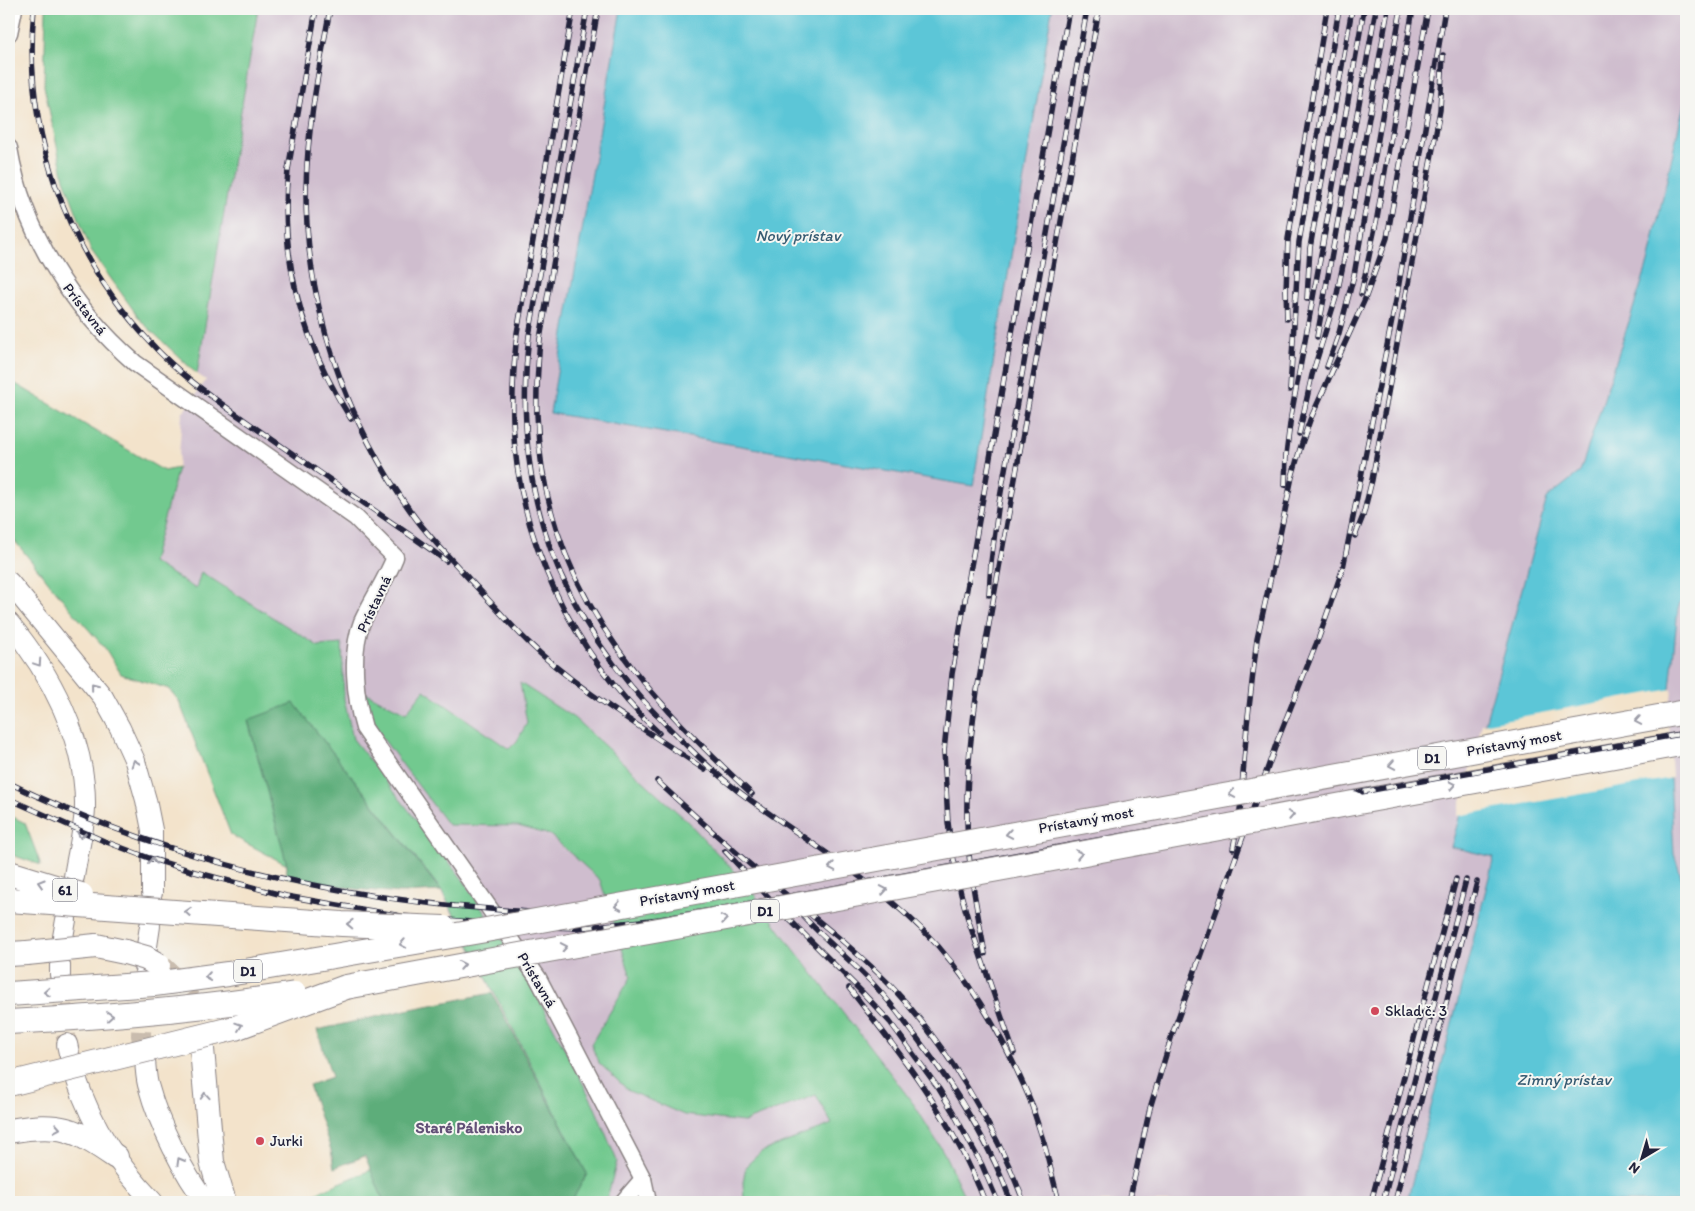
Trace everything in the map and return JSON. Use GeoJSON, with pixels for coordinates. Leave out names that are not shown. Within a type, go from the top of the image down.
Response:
{"type":"FeatureCollection","features":[{"type":"Feature","properties":{"kind":"highway","name":"Prístavný most"},"geometry":{"type":"LineString","coordinates":[[486,930],[1686,712]]}},
{"type":"Feature","properties":{"kind":"highway","name":"Prístavný most"},"geometry":{"type":"LineString","coordinates":[[346,987],[1031,864],[1352,803],[1686,743]]}},
{"type":"Feature","properties":{"kind":"highway","name":"61"},"geometry":{"type":"LineString","coordinates":[[9,873],[121,907]]}},
{"type":"Feature","properties":{"kind":"highway"},"geometry":{"type":"LineString","coordinates":[[9,900],[342,924],[486,930]]}},
{"type":"Feature","properties":{"kind":"highway","name":"D1"},"geometry":{"type":"LineString","coordinates":[[9,994],[110,988],[200,978],[486,930]]}},
{"type":"Feature","properties":{"kind":"highway"},"geometry":{"type":"LineString","coordinates":[[18,954],[96,946],[146,958],[151,966]]}},
{"type":"Feature","properties":{"kind":"highway"},"geometry":{"type":"LineString","coordinates":[[9,1084],[235,1028],[346,987]]}},
{"type":"Feature","properties":{"kind":"highway","name":"D1"},"geometry":{"type":"LineString","coordinates":[[9,1022],[91,1018],[234,1004],[346,987]]}},
{"type":"Feature","properties":{"kind":"highway"},"geometry":{"type":"LineString","coordinates":[[202,1049],[212,1162],[224,1202]]}},
{"type":"Feature","properties":{"kind":"highway"},"geometry":{"type":"LineString","coordinates":[[9,1131],[39,1126],[66,1129],[85,1137],[116,1157]]}},
{"type":"Feature","properties":{"kind":"main road"},"geometry":{"type":"LineString","coordinates":[[9,582],[103,697],[136,761],[152,830],[152,893]]}},
{"type":"Feature","properties":{"kind":"main road"},"geometry":{"type":"LineString","coordinates":[[9,623],[50,681],[70,723],[84,786],[85,808],[74,877]]}},
{"type":"Feature","properties":{"kind":"main road"},"geometry":{"type":"LineString","coordinates":[[150,926],[151,966]]}},
{"type":"Feature","properties":{"kind":"main road"},"geometry":{"type":"LineString","coordinates":[[145,1061],[148,1087],[158,1116],[174,1151],[206,1202]]}},
{"type":"Feature","properties":{"kind":"main road"},"geometry":{"type":"LineString","coordinates":[[76,1078],[102,1138],[153,1202]]}},
{"type":"Feature","properties":{"kind":"street"},"geometry":{"type":"LineString","coordinates":[[9,33],[14,9]]}},
{"type":"Feature","properties":{"kind":"street","name":"Prístavná"},"geometry":{"type":"LineString","coordinates":[[9,148],[24,204],[49,259],[94,323],[113,344],[135,364],[356,518],[395,557],[361,624],[358,638],[356,653],[357,690],[364,728],[538,978],[642,1178],[648,1202]]}},
{"type":"Feature","properties":{"kind":"street"},"geometry":{"type":"LineString","coordinates":[[623,1202],[642,1178]]}},
{"type":"Feature","properties":{"kind":"shaded area"},"geometry":{"type":"Polygon","coordinates":[[[258,9],[621,9],[550,413],[973,486],[1052,9],[1686,9],[1686,95],[1648,263],[1580,472],[1547,498],[1451,846],[1494,857],[1407,1202],[571,1202],[587,1174],[441,892],[294,703],[152,562],[178,468],[182,414],[206,380],[197,374],[258,9]]]}},
{"type":"Feature","properties":{"kind":"shaded area"},"geometry":{"type":"Polygon","coordinates":[[[1686,588],[1686,892],[1674,854],[1667,719],[1678,608],[1686,588]]]}},
{"type":"Feature","properties":{"kind":"green space"},"geometry":{"type":"Polygon","coordinates":[[[46,9],[258,9],[197,374],[142,322],[91,251],[64,179],[44,86],[46,9]]]}},
{"type":"Feature","properties":{"kind":"green space"},"geometry":{"type":"Polygon","coordinates":[[[9,380],[164,471],[178,468],[152,562],[196,589],[201,572],[318,646],[342,644],[344,699],[353,739],[464,881],[533,988],[593,1103],[617,1161],[606,1202],[571,1202],[587,1174],[442,891],[294,703],[248,721],[287,865],[231,835],[179,701],[169,689],[121,674],[105,648],[9,534],[9,380]]]}},
{"type":"Feature","properties":{"kind":"green space"},"geometry":{"type":"Polygon","coordinates":[[[520,683],[574,718],[686,820],[749,887],[783,935],[915,1106],[944,1153],[967,1202],[746,1202],[744,1199],[743,1182],[746,1166],[761,1152],[832,1124],[816,1095],[744,1122],[684,1115],[629,1091],[598,1062],[591,1044],[631,977],[600,880],[550,835],[518,826],[448,825],[375,728],[366,693],[406,713],[424,690],[509,749],[517,741],[527,723],[520,683]]]}},
{"type":"Feature","properties":{"kind":"green space"},"geometry":{"type":"Polygon","coordinates":[[[294,703],[441,891],[400,893],[355,889],[286,877],[287,865],[248,720],[294,703]]]}},
{"type":"Feature","properties":{"kind":"green space"},"geometry":{"type":"Polygon","coordinates":[[[9,815],[25,823],[41,865],[9,854],[9,815]]]}},
{"type":"Feature","properties":{"kind":"green space"},"geometry":{"type":"Polygon","coordinates":[[[492,993],[587,1174],[571,1202],[384,1202],[365,1156],[334,1168],[331,1150],[309,1085],[332,1077],[317,1030],[492,993]]]}},
{"type":"Feature","properties":{"kind":"green space"},"geometry":{"type":"Polygon","coordinates":[[[371,1170],[384,1202],[294,1202],[371,1170]]]}},
{"type":"Feature","properties":{"kind":"water","name":"Nový prístav"},"geometry":{"type":"Polygon","coordinates":[[[621,9],[1052,9],[973,486],[550,413],[621,9]]]}},
{"type":"Feature","properties":{"kind":"water","name":"Zimný prístav"},"geometry":{"type":"Polygon","coordinates":[[[1686,95],[1686,588],[1678,608],[1667,719],[1674,854],[1686,892],[1686,1202],[1407,1202],[1494,857],[1451,847],[1547,498],[1580,472],[1648,263],[1686,95]]]}},
{"type":"Feature","properties":{"kind":"pier"},"geometry":{"type":"Polygon","coordinates":[[[1672,689],[1669,719],[1672,778],[1457,816],[1482,724],[1672,689]]]}},
{"type":"Feature","properties":{"kind":"tunnel"},"geometry":{"type":"LineString","coordinates":[[162,968],[179,985],[191,1004],[198,1025],[202,1049]]}},
{"type":"Feature","properties":{"kind":"tunnel"},"geometry":{"type":"LineString","coordinates":[[144,971],[141,1035],[145,1061]]}},
{"type":"Feature","properties":{"kind":"tunnel"},"geometry":{"type":"LineString","coordinates":[[60,975],[67,1044]]}},
{"type":"Feature","properties":{"kind":"railway"},"geometry":{"type":"LineString","coordinates":[[34,9],[32,54],[35,99],[49,165],[64,208],[83,249],[120,306],[161,354],[200,388],[446,561]]}},
{"type":"Feature","properties":{"kind":"railway"},"geometry":{"type":"LineString","coordinates":[[316,9],[288,170],[287,236],[291,268],[307,330],[319,360],[351,419]]}},
{"type":"Feature","properties":{"kind":"railway"},"geometry":{"type":"LineString","coordinates":[[330,9],[314,98],[309,143],[306,189],[308,233],[313,277],[322,321],[335,364],[351,405],[370,445],[392,484],[423,528],[527,641],[590,693],[705,770]]}},
{"type":"Feature","properties":{"kind":"railway"},"geometry":{"type":"LineString","coordinates":[[573,9],[517,333],[513,409],[517,464],[525,507],[538,550],[555,591],[576,630],[600,667],[628,701],[659,733]]}},
{"type":"Feature","properties":{"kind":"railway"},"geometry":{"type":"LineString","coordinates":[[587,9],[529,336],[525,394],[528,448],[536,500],[551,549],[571,597],[598,642],[631,686],[670,729],[702,761],[729,784],[867,882],[916,923],[938,946],[981,1003],[1015,1066],[1034,1109]]}},
{"type":"Feature","properties":{"kind":"railway"},"geometry":{"type":"LineString","coordinates":[[598,9],[540,339],[537,376],[537,414],[543,474],[557,529],[577,580],[603,626],[634,670],[670,712],[752,794]]}},
{"type":"Feature","properties":{"kind":"railway"},"geometry":{"type":"LineString","coordinates":[[1014,1053],[961,894],[948,822],[944,751],[952,674],[1069,9]]}},
{"type":"Feature","properties":{"kind":"railway"},"geometry":{"type":"LineString","coordinates":[[989,595],[998,509],[1087,9]]}},
{"type":"Feature","properties":{"kind":"railway"},"geometry":{"type":"LineString","coordinates":[[985,954],[973,886],[967,834],[969,754],[977,691],[1099,9]]}},
{"type":"Feature","properties":{"kind":"railway"},"geometry":{"type":"LineString","coordinates":[[1287,319],[1288,239],[1327,9]]}},
{"type":"Feature","properties":{"kind":"railway"},"geometry":{"type":"LineString","coordinates":[[1290,390],[1299,242],[1339,9]]}},
{"type":"Feature","properties":{"kind":"railway"},"geometry":{"type":"LineString","coordinates":[[1307,299],[1310,248],[1352,9]]}},
{"type":"Feature","properties":{"kind":"railway"},"geometry":{"type":"LineString","coordinates":[[1285,485],[1286,455],[1291,416],[1364,9]]}},
{"type":"Feature","properties":{"kind":"railway"},"geometry":{"type":"LineString","coordinates":[[1317,337],[1376,9]]}},
{"type":"Feature","properties":{"kind":"railway"},"geometry":{"type":"LineString","coordinates":[[1299,434],[1312,375],[1337,294],[1388,9]]}},
{"type":"Feature","properties":{"kind":"railway"},"geometry":{"type":"LineString","coordinates":[[1327,367],[1339,333],[1354,275],[1401,9]]}},
{"type":"Feature","properties":{"kind":"railway"},"geometry":{"type":"LineString","coordinates":[[1361,294],[1376,223],[1413,9]]}},
{"type":"Feature","properties":{"kind":"railway"},"geometry":{"type":"LineString","coordinates":[[1233,849],[1240,811],[1257,639],[1292,477],[1310,420],[1365,299],[1387,238],[1428,9]]}},
{"type":"Feature","properties":{"kind":"railway"},"geometry":{"type":"LineString","coordinates":[[1129,1202],[1150,1108],[1172,1035],[1278,739],[1319,637],[1343,568],[1397,295],[1445,9]]}},
{"type":"Feature","properties":{"kind":"railway"},"geometry":{"type":"LineString","coordinates":[[1355,536],[1363,516],[1372,480],[1440,110],[1443,55]]}},
{"type":"Feature","properties":{"kind":"railway"},"geometry":{"type":"LineString","coordinates":[[9,783],[117,829],[171,848],[281,878],[338,890],[454,906],[529,912],[579,913],[710,897],[1686,718]]}},
{"type":"Feature","properties":{"kind":"railway"},"geometry":{"type":"LineString","coordinates":[[9,799],[104,841],[149,858],[286,896],[401,916],[519,926],[578,928],[660,919],[729,907],[1686,733]]}},
{"type":"Feature","properties":{"kind":"railway"},"geometry":{"type":"LineString","coordinates":[[657,781],[746,861],[863,959],[911,1008],[949,1060],[984,1115],[999,1144],[1024,1202]]}},
{"type":"Feature","properties":{"kind":"railway"},"geometry":{"type":"LineString","coordinates":[[725,851],[890,1022],[939,1089],[953,1112],[982,1165],[998,1202]]}},
{"type":"Feature","properties":{"kind":"railway"},"geometry":{"type":"LineString","coordinates":[[1371,1202],[1456,879]]}},
{"type":"Feature","properties":{"kind":"railway"},"geometry":{"type":"LineString","coordinates":[[1383,1202],[1466,880]]}},
{"type":"Feature","properties":{"kind":"railway"},"geometry":{"type":"LineString","coordinates":[[1395,1202],[1477,882]]}},
{"type":"Feature","properties":{"kind":"railway"},"geometry":{"type":"LineString","coordinates":[[803,916],[882,993],[931,1057],[958,1096],[982,1137],[1011,1202]]}},
{"type":"Feature","properties":{"kind":"railway"},"geometry":{"type":"LineString","coordinates":[[849,988],[925,1090],[958,1145],[973,1173],[985,1202]]}},
{"type":"Feature","properties":{"kind":"railway"},"geometry":{"type":"LineString","coordinates":[[1031,1103],[1044,1143],[1059,1202]]}},
{"type":"Feature","properties":{"kind":"place","name":"Sklad č. 3"},"geometry":{"type":"Point","coordinates":[1375,1011]}},
{"type":"Feature","properties":{"kind":"place","name":"Jurki"},"geometry":{"type":"Point","coordinates":[260,1141]}},
{"type":"Feature","properties":{"kind":"district","name":"Staré Pálenisko"},"geometry":{"type":"Point","coordinates":[469,1127]}}]}
